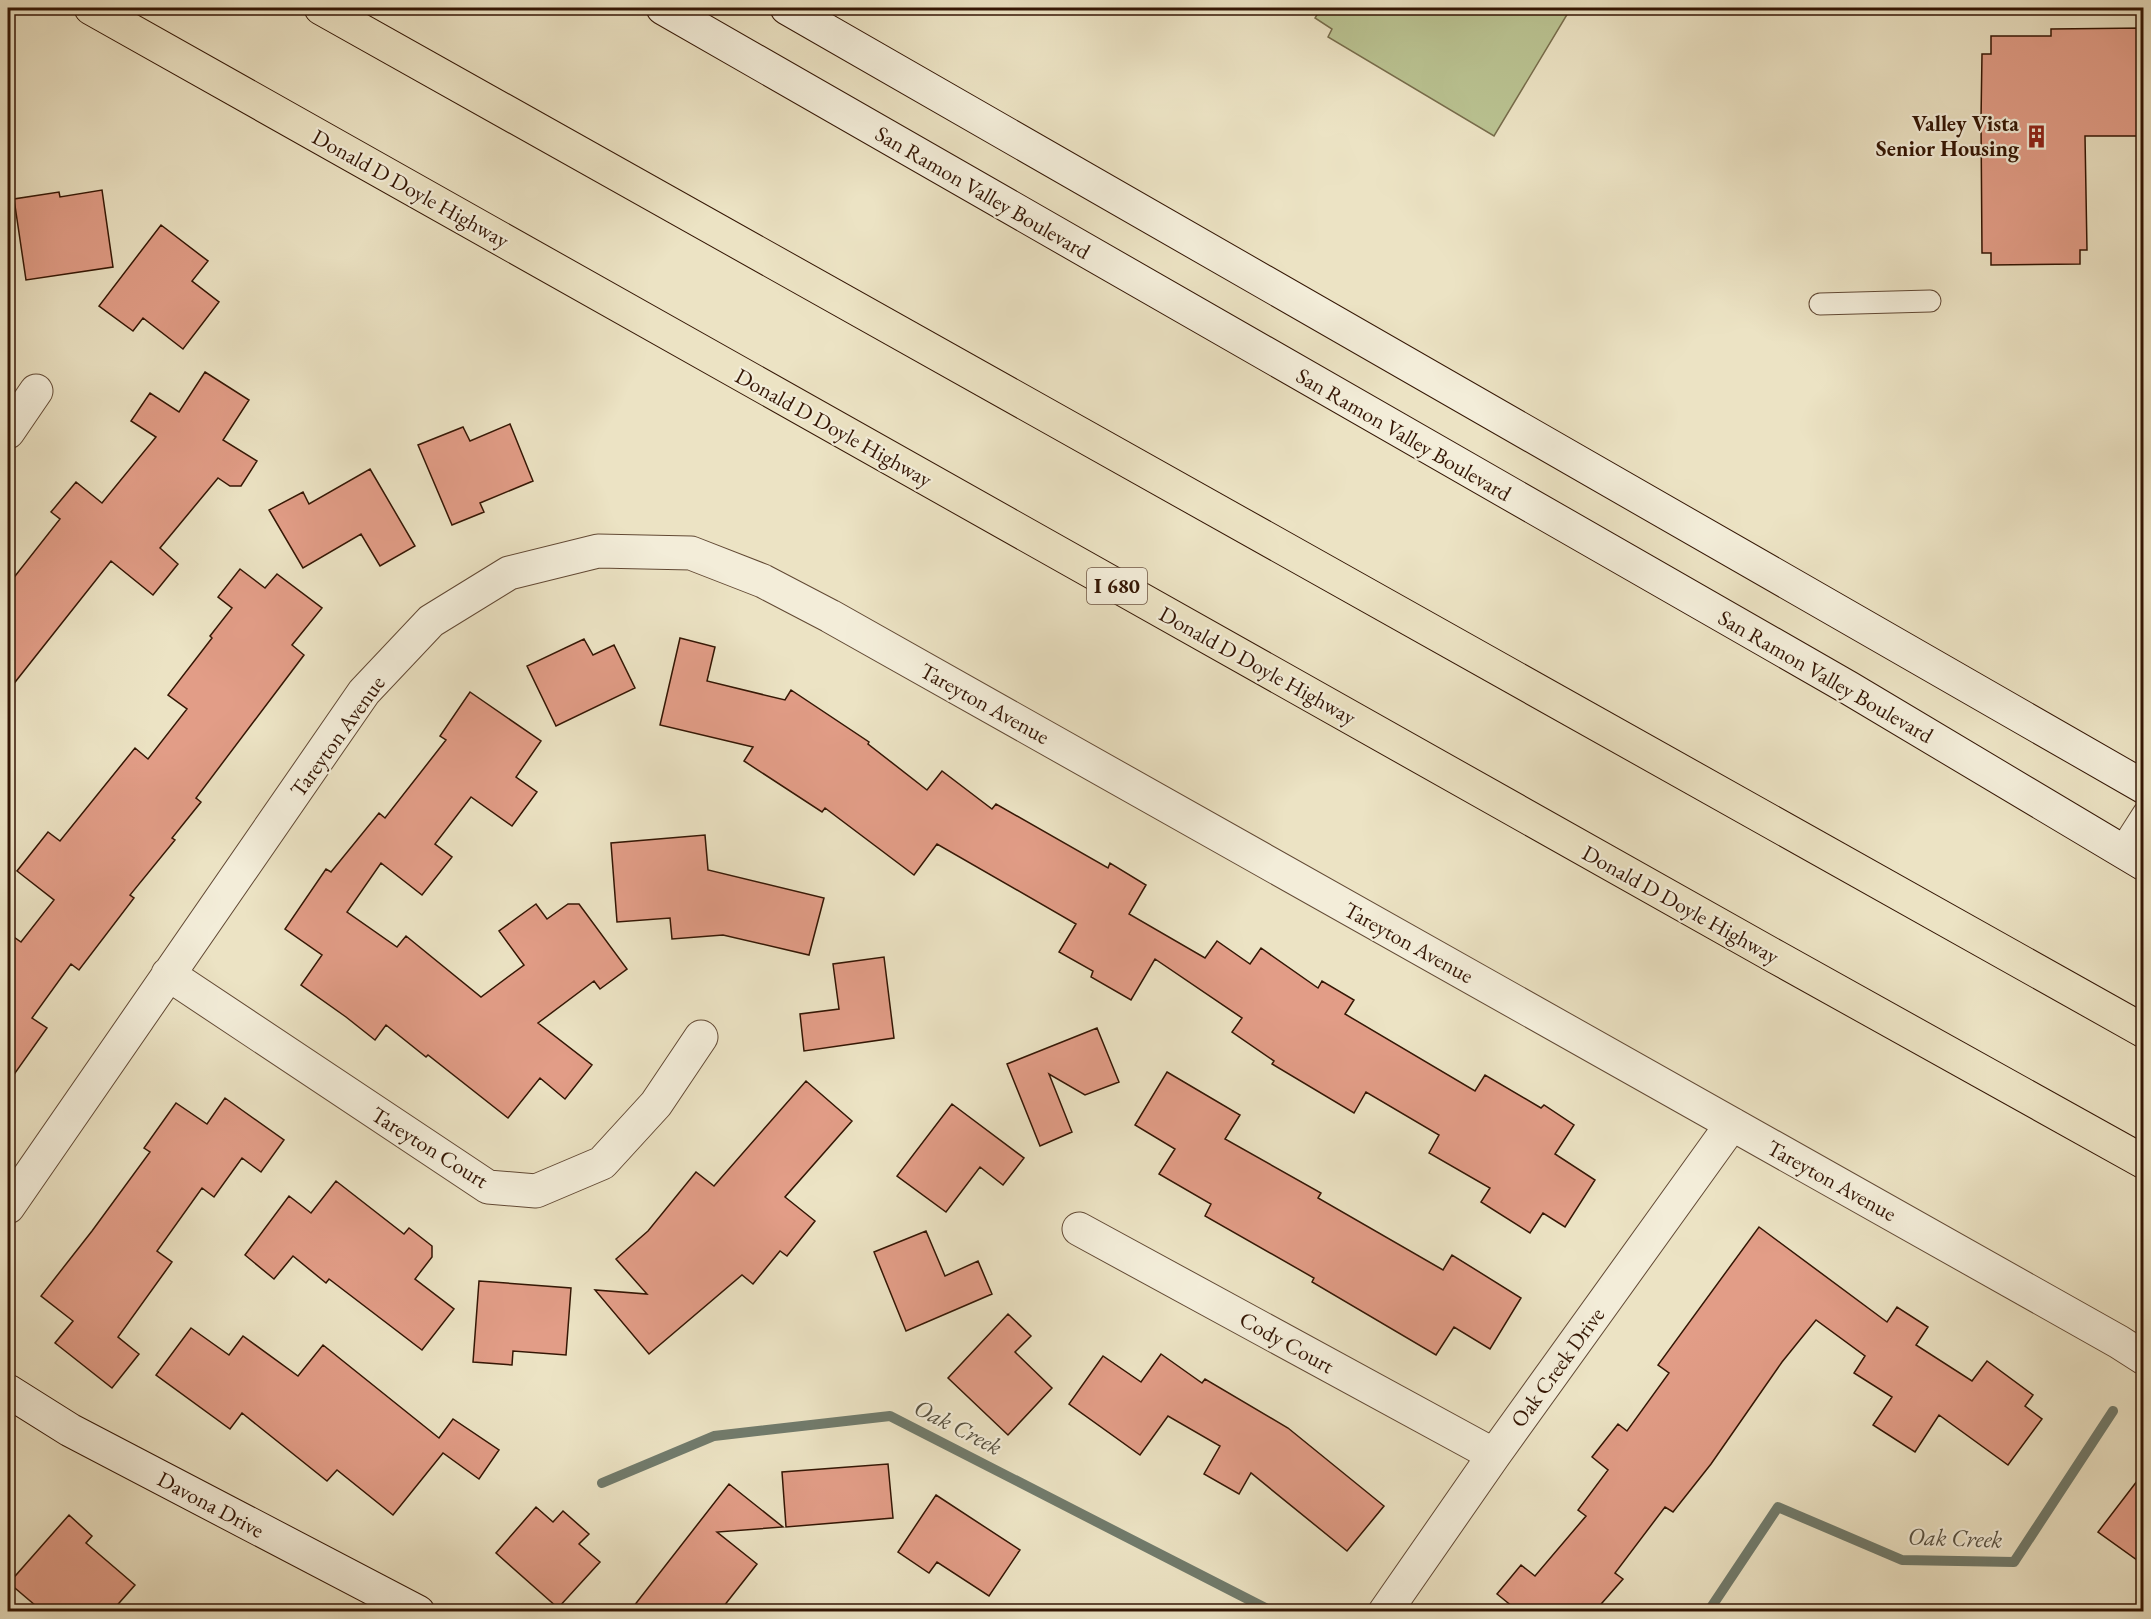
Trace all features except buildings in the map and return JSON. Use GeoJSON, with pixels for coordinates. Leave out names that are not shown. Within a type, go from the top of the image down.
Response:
{"type":"FeatureCollection","features":[{"type":"Feature","properties":{"kind":"highway","name":"Donald D Doyle Highway"},"geometry":{"type":"LineString","coordinates":[[91,8],[2144,1162]]}},
{"type":"Feature","properties":{"kind":"highway"},"geometry":{"type":"LineString","coordinates":[[321,8],[2144,1031]]}},
{"type":"Feature","properties":{"kind":"street"},"geometry":{"type":"LineString","coordinates":[[787,8],[2144,787]]}},
{"type":"Feature","properties":{"kind":"street","name":"San Ramon Valley Boulevard"},"geometry":{"type":"LineString","coordinates":[[676,11],[1034,222],[1849,688],[2131,858]]}},
{"type":"Feature","properties":{"kind":"street"},"geometry":{"type":"LineString","coordinates":[[8,432],[36,391]]}},
{"type":"Feature","properties":{"kind":"street","name":"Tareyton Avenue"},"geometry":{"type":"LineString","coordinates":[[8,1207],[364,692],[431,621],[509,573],[598,551],[691,553],[763,581],[830,616],[2144,1358]]}},
{"type":"Feature","properties":{"kind":"street","name":"Tareyton Court"},"geometry":{"type":"LineString","coordinates":[[168,974],[488,1187],[536,1191],[602,1163],[656,1104],[701,1036]]}},
{"type":"Feature","properties":{"kind":"street","name":"Oak Creek Drive"},"geometry":{"type":"LineString","coordinates":[[1385,1611],[1732,1124]]}},
{"type":"Feature","properties":{"kind":"street","name":"Cody Court"},"geometry":{"type":"LineString","coordinates":[[1079,1229],[1494,1455]]}},
{"type":"Feature","properties":{"kind":"street","name":"Davona Drive"},"geometry":{"type":"LineString","coordinates":[[8,1391],[80,1436],[418,1611]]}},
{"type":"Feature","properties":{"kind":"lane"},"geometry":{"type":"LineString","coordinates":[[1821,304],[1930,301]]}},
{"type":"Feature","properties":{"kind":"lane"},"geometry":{"type":"LineString","coordinates":[[2131,858],[2144,812]]}},
{"type":"Feature","properties":{"kind":"green space"},"geometry":{"type":"Polygon","coordinates":[[[1321,8],[1571,8],[1494,136],[1328,37],[1332,29],[1315,18],[1321,8]]]}},
{"type":"Feature","properties":{"kind":"waterway","name":"Oak Creek"},"geometry":{"type":"LineString","coordinates":[[1708,1612],[1778,1507],[1902,1560],[2014,1562],[2113,1411]]}},
{"type":"Feature","properties":{"kind":"waterway","name":"Oak Creek"},"geometry":{"type":"LineString","coordinates":[[602,1483],[714,1436],[890,1416],[1273,1612]]}},
{"type":"Feature","properties":{"kind":"waterway","name":"Oak Creek"},"geometry":{"type":"LineString","coordinates":[[269,1612],[274,1609]]}},
{"type":"Feature","properties":{"kind":"place","name":"Valley Vista Senior Housing"},"geometry":{"type":"Point","coordinates":[2037,136]}}]}
